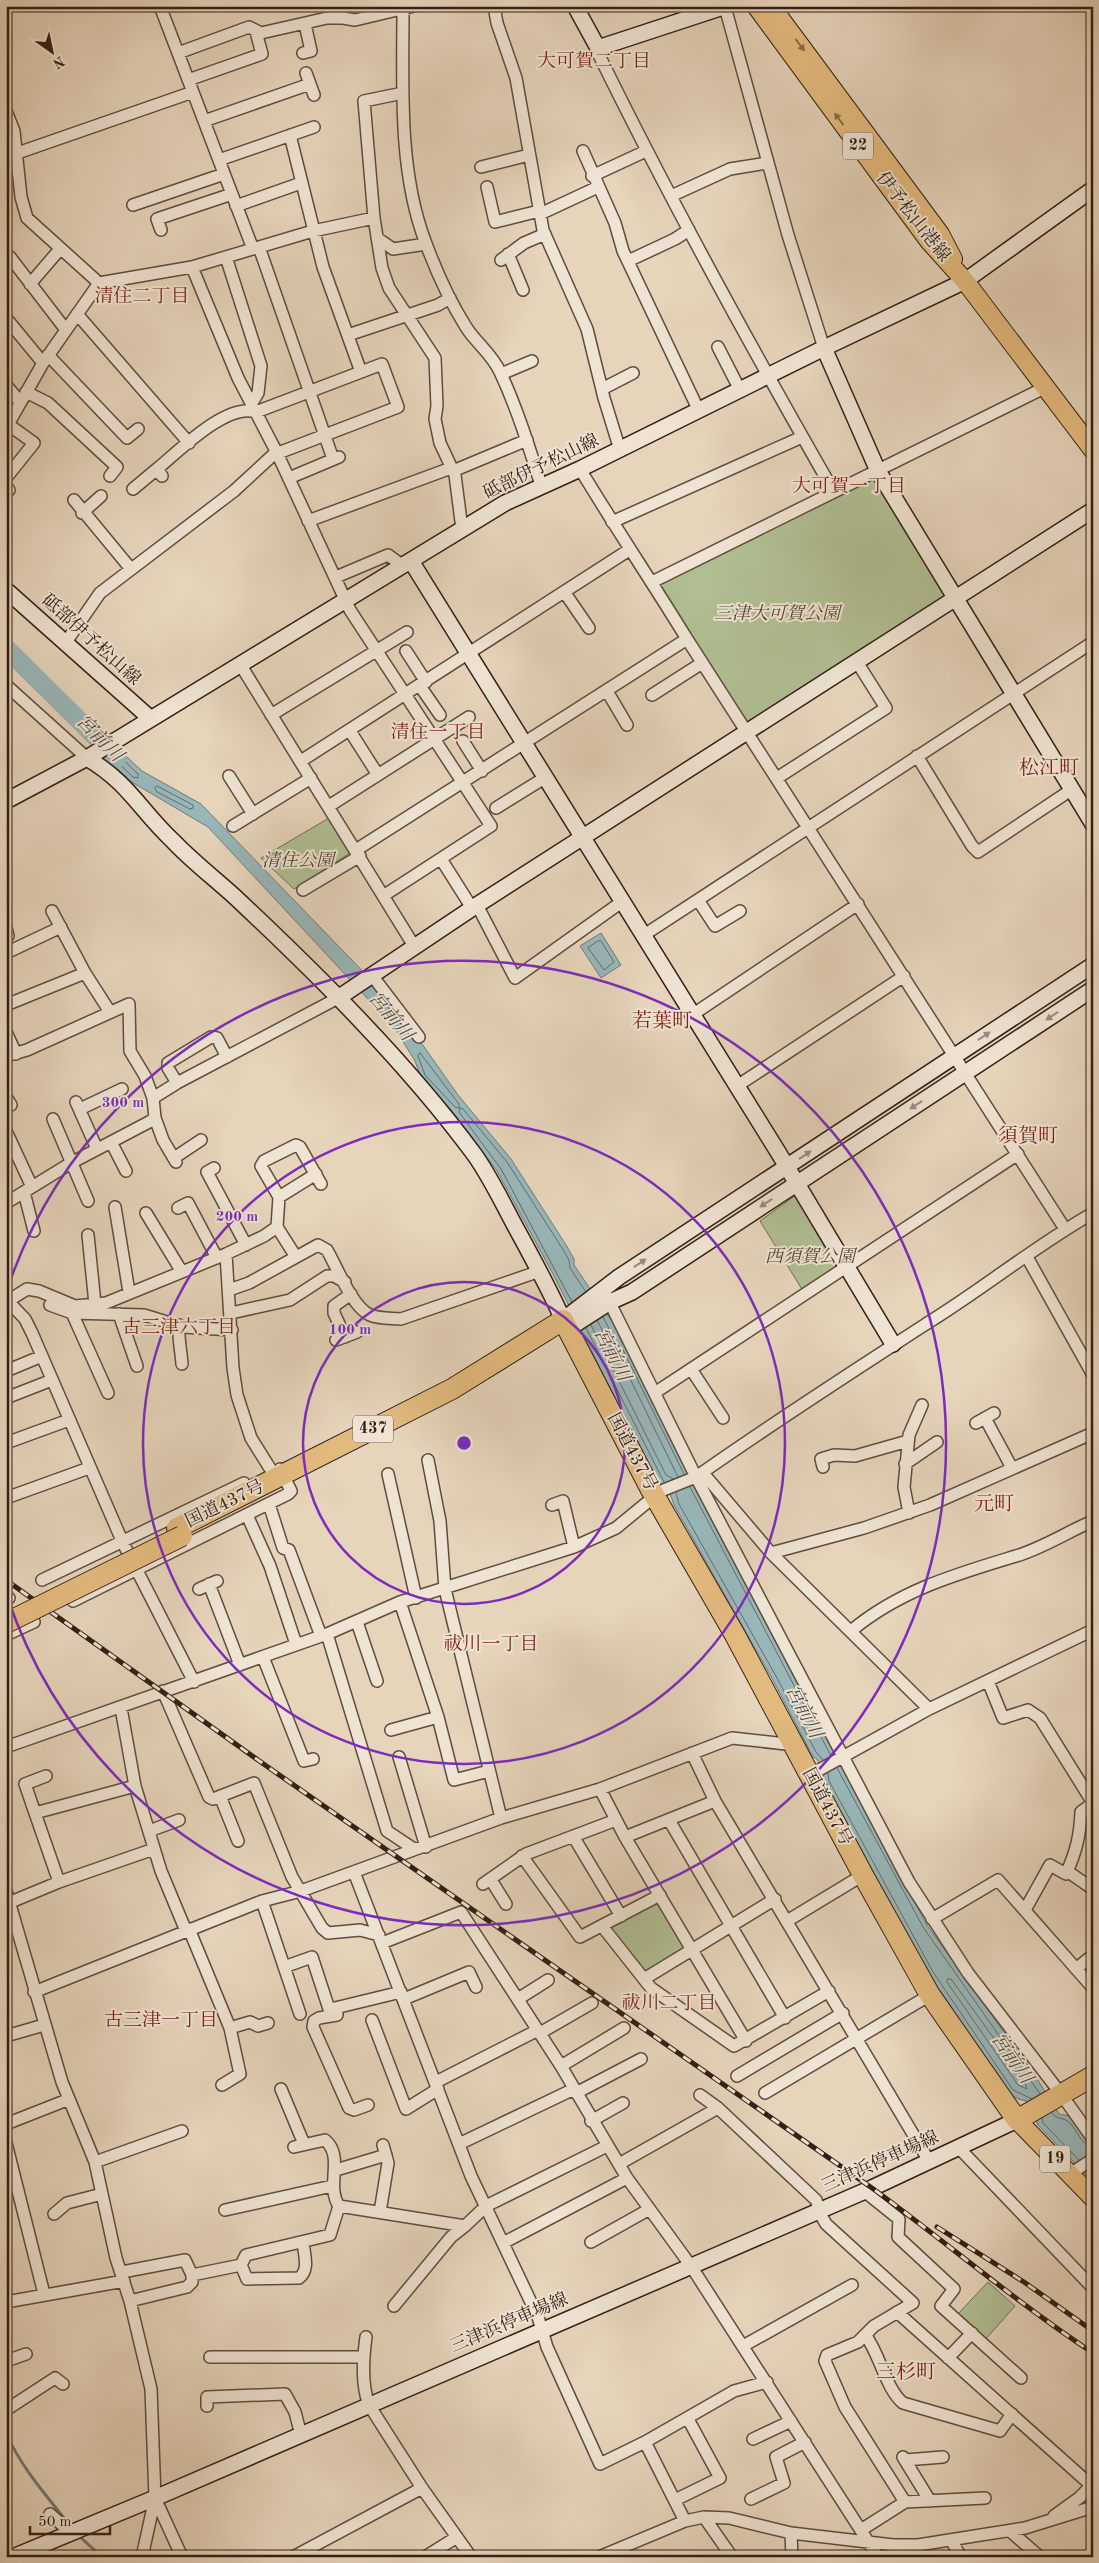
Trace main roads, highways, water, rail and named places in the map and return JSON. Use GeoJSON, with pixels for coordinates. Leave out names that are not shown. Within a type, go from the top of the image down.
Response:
{"type":"FeatureCollection","features":[{"type":"Feature","properties":{"kind":"highway","name":"国道437号"},"geometry":{"type":"LineString","coordinates":[[6,1623],[281,1476],[452,1389],[568,1323],[658,1494],[795,1745],[814,1773],[863,1875],[930,1995],[1021,2117]]}},
{"type":"Feature","properties":{"kind":"highway","name":"国道437号"},"geometry":{"type":"LineString","coordinates":[[7,1603],[179,1532]]}},
{"type":"Feature","properties":{"kind":"highway"},"geometry":{"type":"LineString","coordinates":[[1021,2117],[1093,2076]]}},
{"type":"Feature","properties":{"kind":"main road","name":"伊予松山港線"},"geometry":{"type":"LineString","coordinates":[[756,6],[929,241],[965,281],[1093,450]]}},
{"type":"Feature","properties":{"kind":"main road","name":"伊予松山港線"},"geometry":{"type":"LineString","coordinates":[[771,6],[940,234],[965,281]]}},
{"type":"Feature","properties":{"kind":"main road","name":"19"},"geometry":{"type":"LineString","coordinates":[[1021,2117],[1074,2170],[1093,2198]]}},
{"type":"Feature","properties":{"kind":"water","name":"宮前川"},"geometry":{"type":"Polygon","coordinates":[[[116,747],[142,771],[201,804],[376,985],[403,1017],[458,1095],[511,1159],[566,1245],[574,1259],[574,1265],[614,1324],[622,1343],[626,1346],[691,1478],[927,1925],[1034,2074],[1059,2114],[1070,2116],[1093,2145],[1093,2182],[1037,2124],[1037,2118],[1027,2101],[1018,2099],[1010,2094],[929,1974],[824,1782],[823,1773],[817,1759],[813,1757],[773,1680],[674,1505],[668,1488],[660,1487],[553,1274],[497,1171],[453,1112],[421,1077],[415,1061],[394,1027],[208,827],[130,781],[103,756],[116,747]]]}},
{"type":"Feature","properties":{"kind":"water"},"geometry":{"type":"Polygon","coordinates":[[[601,933],[621,965],[601,978],[580,946],[601,933]]]}},
{"type":"Feature","properties":{"kind":"waterway","name":"宮前川"},"geometry":{"type":"LineString","coordinates":[[6,648],[117,758]]}},
{"type":"Feature","properties":{"kind":"waterway"},"geometry":{"type":"LineString","coordinates":[[6,2433],[26,2469],[68,2523]]}},
{"type":"Feature","properties":{"kind":"waterway"},"geometry":{"type":"LineString","coordinates":[[78,2535],[102,2557]]}},
{"type":"Feature","properties":{"kind":"railway"},"geometry":{"type":"LineString","coordinates":[[6,1580],[265,1765],[872,2188],[1009,2293],[1093,2353]]}},
{"type":"Feature","properties":{"kind":"railway"},"geometry":{"type":"LineString","coordinates":[[937,2227],[1024,2282],[1093,2331]]}},
{"type":"Feature","properties":{"kind":"district","name":"大可賀二丁目"},"geometry":{"type":"Point","coordinates":[594,62]}},
{"type":"Feature","properties":{"kind":"district","name":"清住二丁目"},"geometry":{"type":"Point","coordinates":[142,297]}},
{"type":"Feature","properties":{"kind":"district","name":"大可賀一丁目"},"geometry":{"type":"Point","coordinates":[849,487]}},
{"type":"Feature","properties":{"kind":"district","name":"清住一丁目"},"geometry":{"type":"Point","coordinates":[438,733]}},
{"type":"Feature","properties":{"kind":"district","name":"松江町"},"geometry":{"type":"Point","coordinates":[1049,769]}},
{"type":"Feature","properties":{"kind":"district","name":"若葉町"},"geometry":{"type":"Point","coordinates":[662,1022]}},
{"type":"Feature","properties":{"kind":"district","name":"須賀町"},"geometry":{"type":"Point","coordinates":[1028,1137]}},
{"type":"Feature","properties":{"kind":"district","name":"古三津六丁目"},"geometry":{"type":"Point","coordinates":[179,1328]}},
{"type":"Feature","properties":{"kind":"district","name":"元町"},"geometry":{"type":"Point","coordinates":[994,1505]}},
{"type":"Feature","properties":{"kind":"district","name":"祓川一丁目"},"geometry":{"type":"Point","coordinates":[491,1645]}},
{"type":"Feature","properties":{"kind":"district","name":"祓川二丁目"},"geometry":{"type":"Point","coordinates":[669,2004]}},
{"type":"Feature","properties":{"kind":"district","name":"古三津一丁目"},"geometry":{"type":"Point","coordinates":[161,2021]}},
{"type":"Feature","properties":{"kind":"district","name":"三杉町"},"geometry":{"type":"Point","coordinates":[906,2373]}},
{"type":"Feature","properties":{"kind":"park label","name":"三津大可賀公園"},"geometry":{"type":"Point","coordinates":[777,614]}},
{"type":"Feature","properties":{"kind":"park label","name":"清住公園"},"geometry":{"type":"Point","coordinates":[298,861]}},
{"type":"Feature","properties":{"kind":"park label","name":"西須賀公園"},"geometry":{"type":"Point","coordinates":[810,1257]}}]}
